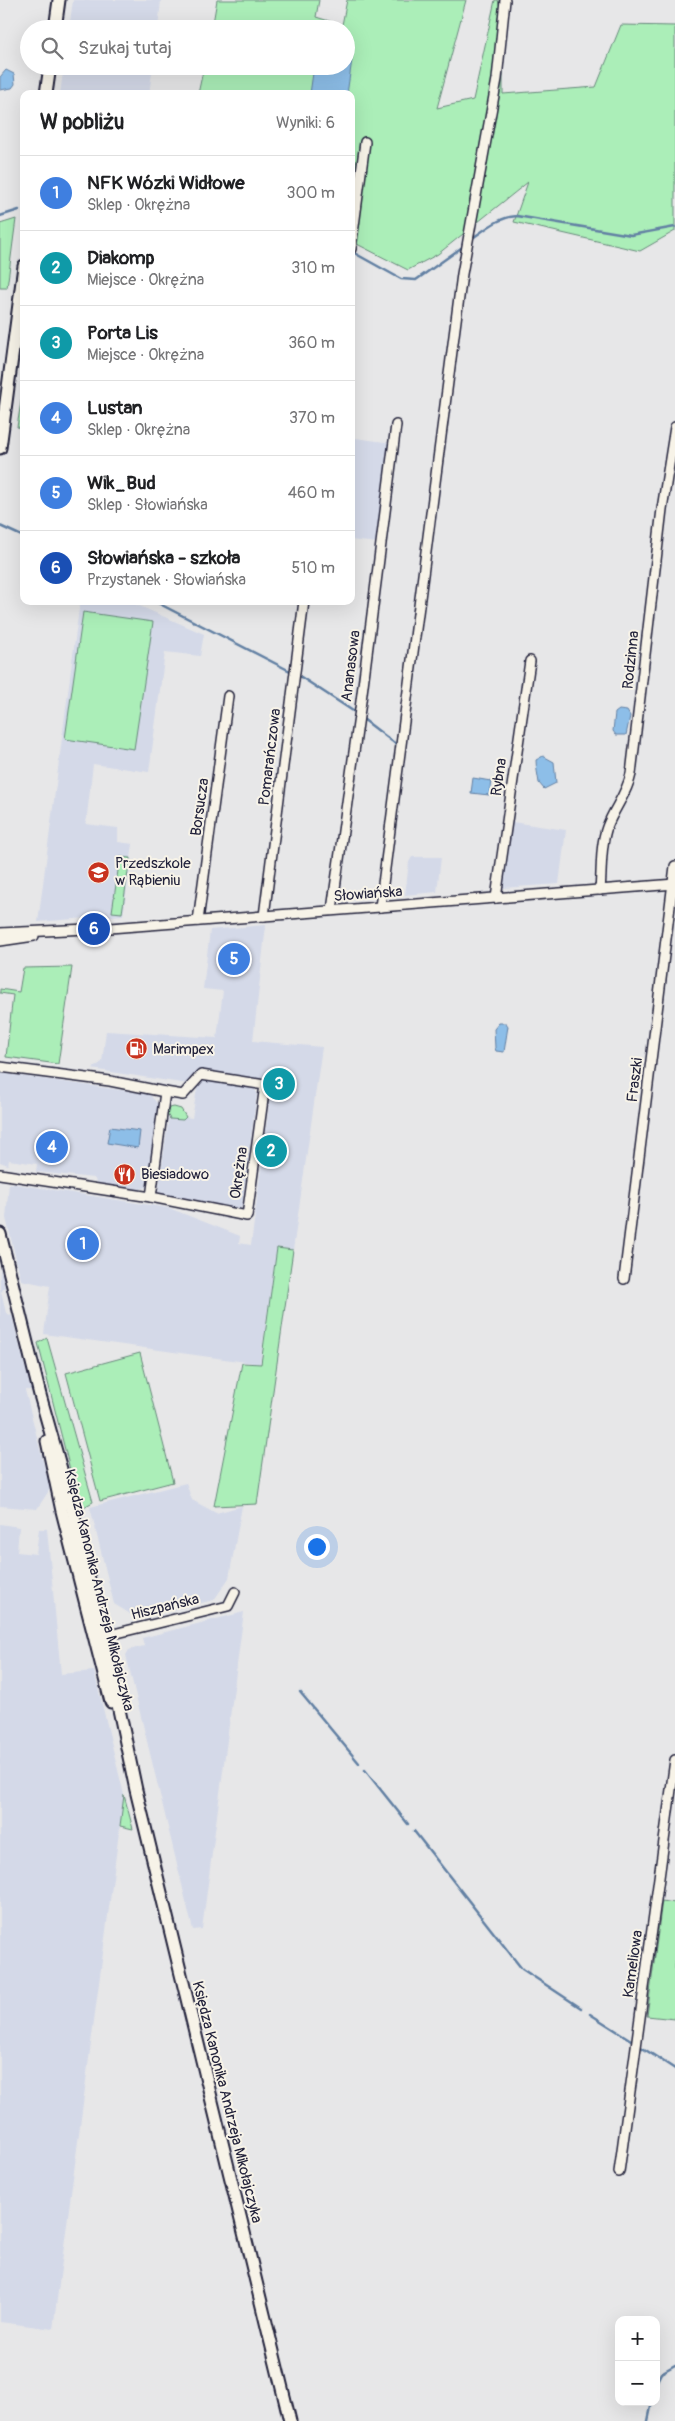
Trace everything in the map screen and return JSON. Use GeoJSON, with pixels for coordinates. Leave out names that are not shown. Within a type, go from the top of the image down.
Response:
{"type":"FeatureCollection","features":[{"type":"Feature","properties":{"kind":"main road"},"geometry":{"type":"LineString","coordinates":[[56,20],[59,0]]}},
{"type":"Feature","properties":{"kind":"main road"},"geometry":{"type":"LineString","coordinates":[[47,90],[49,75]]}},
{"type":"Feature","properties":{"kind":"main road"},"geometry":{"type":"LineString","coordinates":[[0,448],[20,296]]}},
{"type":"Feature","properties":{"kind":"main road","name":"Księdza Kanonika Andrzeja Mikołajczyka"},"geometry":{"type":"LineString","coordinates":[[0,1234],[290,2421]]}},
{"type":"Feature","properties":{"kind":"street"},"geometry":{"type":"LineString","coordinates":[[380,907],[460,284],[481,157],[497,79],[505,0]]}},
{"type":"Feature","properties":{"kind":"street"},"geometry":{"type":"LineString","coordinates":[[355,221],[365,142]]}},
{"type":"Feature","properties":{"kind":"street","name":"Ananasowa"},"geometry":{"type":"LineString","coordinates":[[332,910],[396,425]]}},
{"type":"Feature","properties":{"kind":"street","name":"Rodzinna"},"geometry":{"type":"LineString","coordinates":[[600,890],[605,836],[608,826],[626,792],[631,774],[662,509],[675,427]]}},
{"type":"Feature","properties":{"kind":"street","name":"Pomarańczowa"},"geometry":{"type":"LineString","coordinates":[[264,916],[303,605]]}},
{"type":"Feature","properties":{"kind":"street","name":"Rybna"},"geometry":{"type":"LineString","coordinates":[[496,898],[530,661]]}},
{"type":"Feature","properties":{"kind":"street","name":"Borsucza"},"geometry":{"type":"LineString","coordinates":[[198,921],[228,696]]}},
{"type":"Feature","properties":{"kind":"street","name":"Fraszki"},"geometry":{"type":"LineString","coordinates":[[624,1279],[675,866]]}},
{"type":"Feature","properties":{"kind":"street","name":"Słowiańska"},"geometry":{"type":"LineString","coordinates":[[0,933],[198,921],[674,884]]}},
{"type":"Feature","properties":{"kind":"street","name":"Słowiańska"},"geometry":{"type":"LineString","coordinates":[[0,941],[64,930]]}},
{"type":"Feature","properties":{"kind":"street","name":"Okrężna"},"geometry":{"type":"LineString","coordinates":[[0,1067],[110,1081],[183,1095],[201,1075],[265,1085],[246,1216],[150,1197],[0,1174]]}},
{"type":"Feature","properties":{"kind":"street"},"geometry":{"type":"LineString","coordinates":[[150,1197],[165,1092]]}},
{"type":"Feature","properties":{"kind":"street","name":"Hiszpańska"},"geometry":{"type":"LineString","coordinates":[[98,1637],[228,1606],[235,1592]]}},
{"type":"Feature","properties":{"kind":"street","name":"Kameliowa"},"geometry":{"type":"LineString","coordinates":[[619,2172],[675,1760]]}},
{"type":"Feature","properties":{"kind":"shaded area"},"geometry":{"type":"Polygon","coordinates":[[[73,0],[161,0],[159,20],[70,20],[73,0]]]}},
{"type":"Feature","properties":{"kind":"shaded area"},"geometry":{"type":"Polygon","coordinates":[[[63,75],[152,75],[150,90],[61,90],[63,75]]]}},
{"type":"Feature","properties":{"kind":"shaded area"},"geometry":{"type":"Polygon","coordinates":[[[355,438],[392,443],[378,543],[355,540],[355,438]]]}},
{"type":"Feature","properties":{"kind":"shaded area"},"geometry":{"type":"Polygon","coordinates":[[[79,605],[137,605],[204,634],[200,656],[165,652],[149,772],[93,764],[86,824],[118,828],[118,842],[133,844],[123,915],[38,922],[79,605]]]}},
{"type":"Feature","properties":{"kind":"shaded area"},"geometry":{"type":"Polygon","coordinates":[[[512,822],[566,830],[559,884],[502,888],[512,822]]]}},
{"type":"Feature","properties":{"kind":"shaded area"},"geometry":{"type":"Polygon","coordinates":[[[412,857],[441,857],[437,892],[405,895],[409,862],[412,857]]]}},
{"type":"Feature","properties":{"kind":"shaded area"},"geometry":{"type":"Polygon","coordinates":[[[266,925],[253,1041],[322,1047],[293,1250],[277,1248],[260,1364],[44,1334],[50,1286],[21,1280],[6,1218],[9,1183],[169,1208],[240,1236],[239,1243],[251,1245],[272,1082],[200,1071],[188,1084],[92,1069],[102,1062],[106,1031],[217,1038],[223,991],[203,989],[210,930],[266,925]]]}},
{"type":"Feature","properties":{"kind":"shaded area"},"geometry":{"type":"Polygon","coordinates":[[[0,1073],[149,1094],[158,1104],[146,1187],[139,1190],[97,1183],[94,1178],[36,1172],[37,1164],[9,1160],[8,1165],[0,1162],[0,1073]]]}},
{"type":"Feature","properties":{"kind":"shaded area"},"geometry":{"type":"Polygon","coordinates":[[[203,1080],[254,1088],[257,1093],[242,1205],[238,1211],[214,1207],[210,1203],[158,1194],[169,1115],[192,1118],[198,1083],[203,1080]]]}},
{"type":"Feature","properties":{"kind":"shaded area"},"geometry":{"type":"Polygon","coordinates":[[[0,1268],[5,1287],[1,1292],[6,1313],[12,1316],[31,1390],[25,1390],[50,1489],[37,1509],[0,1506],[0,1268]]]}},
{"type":"Feature","properties":{"kind":"shaded area"},"geometry":{"type":"Polygon","coordinates":[[[186,1483],[192,1500],[216,1513],[242,1506],[229,1578],[214,1600],[137,1618],[114,1604],[90,1507],[186,1483]]]}},
{"type":"Feature","properties":{"kind":"shaded area"},"geometry":{"type":"Polygon","coordinates":[[[0,1524],[19,1527],[17,1552],[36,1554],[39,1529],[47,1529],[61,1674],[94,1671],[124,1795],[53,2329],[0,2322],[0,1524]]]}},
{"type":"Feature","properties":{"kind":"shaded area"},"geometry":{"type":"Polygon","coordinates":[[[244,1612],[202,1929],[193,1930],[126,1655],[129,1650],[144,1646],[142,1638],[244,1612]]]}},
{"type":"Feature","properties":{"kind":"green space"},"geometry":{"type":"Polygon","coordinates":[[[217,0],[319,0],[316,17],[326,20],[214,20],[217,0]]]}},
{"type":"Feature","properties":{"kind":"green space"},"geometry":{"type":"Polygon","coordinates":[[[347,0],[466,0],[437,108],[473,100],[495,0],[498,0],[503,17],[503,94],[596,87],[621,25],[675,26],[675,231],[640,251],[514,222],[528,182],[438,254],[408,270],[355,243],[355,90],[199,90],[202,75],[355,75],[355,20],[343,20],[347,0]]]}},
{"type":"Feature","properties":{"kind":"green space"},"geometry":{"type":"Polygon","coordinates":[[[16,219],[7,288],[0,288],[0,224],[16,219]]]}},
{"type":"Feature","properties":{"kind":"green space"},"geometry":{"type":"Polygon","coordinates":[[[20,408],[20,427],[17,427],[20,408]]]}},
{"type":"Feature","properties":{"kind":"green space"},"geometry":{"type":"Polygon","coordinates":[[[83,612],[153,622],[134,749],[65,739],[83,612]]]}},
{"type":"Feature","properties":{"kind":"green space"},"geometry":{"type":"Polygon","coordinates":[[[120,857],[130,858],[122,913],[112,912],[120,857]]]}},
{"type":"Feature","properties":{"kind":"green space"},"geometry":{"type":"Polygon","coordinates":[[[72,967],[58,1064],[6,1057],[13,995],[0,993],[0,989],[19,992],[23,968],[72,967]]]}},
{"type":"Feature","properties":{"kind":"green space"},"geometry":{"type":"Polygon","coordinates":[[[169,1108],[181,1109],[186,1117],[183,1120],[170,1119],[167,1114],[169,1108]]]}},
{"type":"Feature","properties":{"kind":"green space"},"geometry":{"type":"Polygon","coordinates":[[[277,1248],[293,1250],[257,1504],[214,1506],[242,1363],[261,1364],[277,1248]]]}},
{"type":"Feature","properties":{"kind":"green space"},"geometry":{"type":"Polygon","coordinates":[[[47,1338],[93,1502],[80,1509],[38,1343],[47,1338]]]}},
{"type":"Feature","properties":{"kind":"green space"},"geometry":{"type":"Polygon","coordinates":[[[140,1353],[173,1482],[100,1501],[66,1373],[140,1353]]]}},
{"type":"Feature","properties":{"kind":"green space"},"geometry":{"type":"Polygon","coordinates":[[[124,1795],[133,1829],[120,1826],[124,1795]]]}},
{"type":"Feature","properties":{"kind":"green space"},"geometry":{"type":"Polygon","coordinates":[[[662,1901],[675,1903],[675,2019],[647,2016],[662,1901]]]}},
{"type":"Feature","properties":{"kind":"water"},"geometry":{"type":"Polygon","coordinates":[[[6,70],[14,74],[15,84],[12,88],[0,90],[0,77],[6,70]]]}},
{"type":"Feature","properties":{"kind":"water"},"geometry":{"type":"Polygon","coordinates":[[[313,75],[350,75],[348,90],[311,90],[313,75]]]}},
{"type":"Feature","properties":{"kind":"water"},"geometry":{"type":"Polygon","coordinates":[[[619,710],[627,711],[630,716],[626,735],[616,735],[613,731],[615,713],[619,710]]]}},
{"type":"Feature","properties":{"kind":"water"},"geometry":{"type":"Polygon","coordinates":[[[543,756],[554,762],[556,783],[544,789],[539,783],[536,763],[536,760],[543,756]]]}},
{"type":"Feature","properties":{"kind":"water"},"geometry":{"type":"Polygon","coordinates":[[[473,778],[491,781],[489,795],[471,793],[473,778]]]}},
{"type":"Feature","properties":{"kind":"water"},"geometry":{"type":"Polygon","coordinates":[[[499,1023],[506,1023],[508,1026],[504,1052],[496,1051],[495,1048],[494,1029],[499,1023]]]}},
{"type":"Feature","properties":{"kind":"water"},"geometry":{"type":"Polygon","coordinates":[[[110,1127],[140,1131],[138,1148],[107,1143],[110,1127]]]}},
{"type":"Feature","properties":{"kind":"waterway"},"geometry":{"type":"LineString","coordinates":[[0,216],[19,210]]}},
{"type":"Feature","properties":{"kind":"waterway"},"geometry":{"type":"LineString","coordinates":[[471,239],[498,221],[517,216],[631,235],[675,227]]}},
{"type":"Feature","properties":{"kind":"waterway"},"geometry":{"type":"LineString","coordinates":[[356,254],[401,279],[416,280],[461,248]]}},
{"type":"Feature","properties":{"kind":"waterway"},"geometry":{"type":"LineString","coordinates":[[0,526],[20,535]]}},
{"type":"Feature","properties":{"kind":"waterway"},"geometry":{"type":"LineString","coordinates":[[162,605],[290,671]]}},
{"type":"Feature","properties":{"kind":"waterway"},"geometry":{"type":"LineString","coordinates":[[301,677],[353,711]]}},
{"type":"Feature","properties":{"kind":"waterway"},"geometry":{"type":"LineString","coordinates":[[363,719],[397,745]]}},
{"type":"Feature","properties":{"kind":"waterway"},"geometry":{"type":"LineString","coordinates":[[300,1692],[359,1763]]}},
{"type":"Feature","properties":{"kind":"waterway"},"geometry":{"type":"LineString","coordinates":[[365,1770],[408,1824]]}},
{"type":"Feature","properties":{"kind":"waterway"},"geometry":{"type":"LineString","coordinates":[[414,1831],[522,1969],[581,2008]]}},
{"type":"Feature","properties":{"kind":"waterway"},"geometry":{"type":"LineString","coordinates":[[590,2014],[631,2040]]}},
{"type":"Feature","properties":{"kind":"waterway"},"geometry":{"type":"LineString","coordinates":[[641,2047],[675,2069]]}},
{"type":"Feature","properties":{"kind":"waterway"},"geometry":{"type":"LineString","coordinates":[[660,2375],[675,2365]]}},
{"type":"Feature","properties":{"kind":"waterway"},"geometry":{"type":"LineString","coordinates":[[648,2421],[651,2406]]}},
{"type":"Feature","properties":{"kind":"place","name":"Przedszkole w Rąbieniu"},"geometry":{"type":"Point","coordinates":[99,872]}},
{"type":"Feature","properties":{"kind":"place","name":"Słowiańska - szkoła"},"geometry":{"type":"Point","coordinates":[94,929]}},
{"type":"Feature","properties":{"kind":"place","name":"Wik_Bud"},"geometry":{"type":"Point","coordinates":[234,959]}},
{"type":"Feature","properties":{"kind":"place","name":"Marimpex"},"geometry":{"type":"Point","coordinates":[137,1049]}},
{"type":"Feature","properties":{"kind":"place","name":"Porta Lis"},"geometry":{"type":"Point","coordinates":[279,1084]}},
{"type":"Feature","properties":{"kind":"place","name":"Lustan"},"geometry":{"type":"Point","coordinates":[52,1147]}},
{"type":"Feature","properties":{"kind":"place","name":"Diakomp"},"geometry":{"type":"Point","coordinates":[271,1151]}},
{"type":"Feature","properties":{"kind":"place","name":"Biesiadowo"},"geometry":{"type":"Point","coordinates":[125,1174]}},
{"type":"Feature","properties":{"kind":"place","name":"NFK Wózki Widłowe"},"geometry":{"type":"Point","coordinates":[83,1244]}}]}
